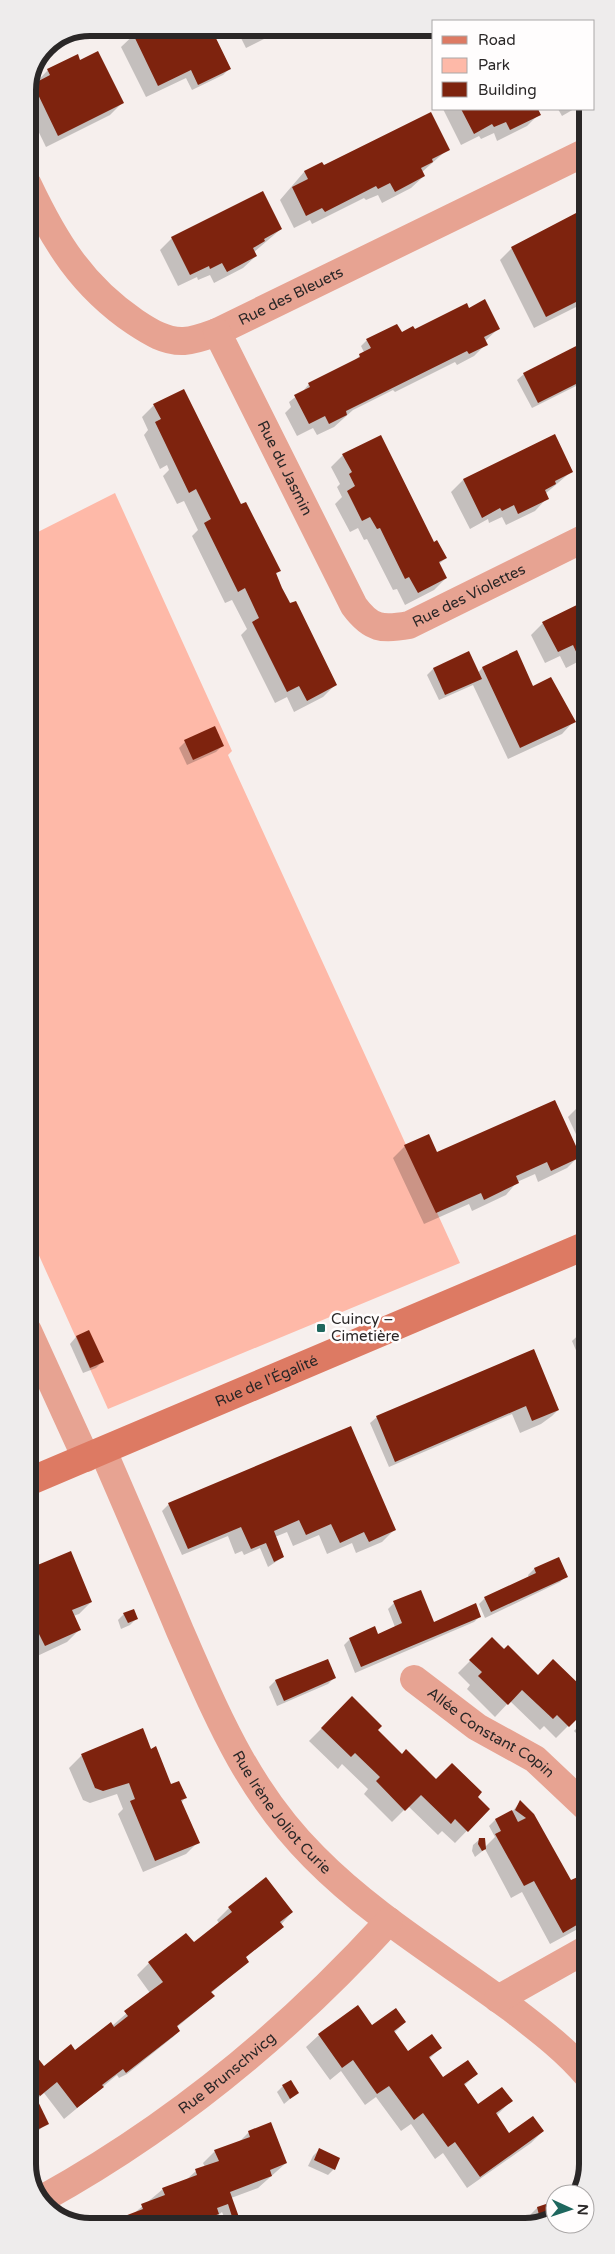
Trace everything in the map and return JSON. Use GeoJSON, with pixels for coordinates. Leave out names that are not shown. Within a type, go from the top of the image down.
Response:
{"type":"FeatureCollection","features":[{"type":"Feature","properties":{"kind":"street","name":"Rue des Bleuets"},"geometry":{"type":"LineString","coordinates":[[36,207],[76,270],[110,304],[150,332],[167,340],[197,339],[217,332],[579,155]]}},
{"type":"Feature","properties":{"kind":"street","name":"Rue du Jasmin"},"geometry":{"type":"LineString","coordinates":[[217,332],[354,606]]}},
{"type":"Feature","properties":{"kind":"street","name":"Rue des Violettes"},"geometry":{"type":"LineString","coordinates":[[354,606],[365,620],[376,626],[391,628],[409,625],[579,540]]}},
{"type":"Feature","properties":{"kind":"street","name":"Rue de l'Égalité"},"geometry":{"type":"LineString","coordinates":[[36,1479],[579,1248]]}},
{"type":"Feature","properties":{"kind":"street","name":"Rue Irène Joliot Curie"},"geometry":{"type":"LineString","coordinates":[[36,1346],[94,1455],[219,1721],[247,1772],[270,1804],[313,1857],[389,1921],[540,2031],[579,2067]]}},
{"type":"Feature","properties":{"kind":"street","name":"Allée Constant Copin"},"geometry":{"type":"LineString","coordinates":[[414,1679],[477,1728],[535,1759],[579,1800]]}},
{"type":"Feature","properties":{"kind":"street","name":"Rue Brunschvicg"},"geometry":{"type":"LineString","coordinates":[[48,2196],[81,2178],[147,2135],[251,2056],[293,2019],[389,1921]]}},
{"type":"Feature","properties":{"kind":"street"},"geometry":{"type":"LineString","coordinates":[[498,1999],[579,1953]]}},
{"type":"Feature","properties":{"kind":"green space"},"geometry":{"type":"Polygon","coordinates":[[[115,493],[232,751],[228,755],[460,1263],[108,1409],[36,1249],[36,533],[115,493]]]}},
{"type":"Feature","properties":{"kind":"building"},"geometry":{"type":"Polygon","coordinates":[[[134,36],[215,36],[231,69],[198,85],[191,70],[158,86],[134,36]]]}},
{"type":"Feature","properties":{"kind":"building"},"geometry":{"type":"Polygon","coordinates":[[[98,51],[124,103],[58,136],[36,90],[37,82],[50,75],[47,69],[78,54],[80,60],[98,51]]]}},
{"type":"Feature","properties":{"kind":"building"},"geometry":{"type":"Polygon","coordinates":[[[462,110],[538,110],[541,115],[510,130],[506,122],[494,127],[492,124],[474,134],[462,110]]]}},
{"type":"Feature","properties":{"kind":"building"},"geometry":{"type":"Polygon","coordinates":[[[431,112],[450,150],[432,159],[433,162],[421,168],[425,176],[395,192],[390,183],[378,189],[376,186],[325,212],[322,208],[306,216],[292,187],[308,179],[304,171],[322,162],[324,165],[431,112]]]}},
{"type":"Feature","properties":{"kind":"building"},"geometry":{"type":"Polygon","coordinates":[[[263,191],[282,229],[253,248],[257,256],[227,272],[222,263],[210,269],[209,266],[190,275],[171,237],[263,191]]]}},
{"type":"Feature","properties":{"kind":"building"},"geometry":{"type":"Polygon","coordinates":[[[578,212],[579,300],[546,317],[511,247],[578,212]]]}},
{"type":"Feature","properties":{"kind":"building"},"geometry":{"type":"Polygon","coordinates":[[[485,299],[500,329],[484,337],[488,345],[469,354],[467,351],[346,411],[347,415],[329,424],[325,416],[309,424],[294,395],[310,387],[308,383],[360,357],[359,354],[371,348],[366,339],[397,324],[402,332],[413,326],[415,329],[467,303],[469,308],[485,299]]]}},
{"type":"Feature","properties":{"kind":"building"},"geometry":{"type":"Polygon","coordinates":[[[579,345],[579,382],[538,403],[523,373],[579,345]]]}},
{"type":"Feature","properties":{"kind":"building"},"geometry":{"type":"Polygon","coordinates":[[[184,389],[241,504],[246,502],[281,571],[276,573],[282,588],[290,603],[296,601],[337,685],[307,701],[299,686],[287,692],[252,622],[259,618],[245,588],[238,592],[204,523],[211,519],[196,489],[189,493],[155,422],[161,419],[153,404],[184,389]]]}},
{"type":"Feature","properties":{"kind":"building"},"geometry":{"type":"Polygon","coordinates":[[[555,434],[573,472],[555,481],[556,484],[545,490],[549,499],[518,514],[514,505],[502,511],[500,508],[482,518],[463,479],[555,434]]]}},
{"type":"Feature","properties":{"kind":"building"},"geometry":{"type":"Polygon","coordinates":[[[381,435],[434,542],[437,540],[447,558],[439,562],[447,578],[418,593],[409,577],[405,579],[380,528],[377,529],[370,517],[362,521],[347,491],[355,486],[349,474],[352,472],[342,454],[381,435]]]}},
{"type":"Feature","properties":{"kind":"building"},"geometry":{"type":"Polygon","coordinates":[[[579,604],[579,656],[573,645],[558,652],[542,622],[579,604]]]}},
{"type":"Feature","properties":{"kind":"building"},"geometry":{"type":"Polygon","coordinates":[[[517,650],[533,686],[551,677],[576,722],[520,748],[482,667],[517,650]]]}},
{"type":"Feature","properties":{"kind":"building"},"geometry":{"type":"Polygon","coordinates":[[[469,651],[482,679],[445,695],[433,668],[469,651]]]}},
{"type":"Feature","properties":{"kind":"building"},"geometry":{"type":"Polygon","coordinates":[[[215,726],[224,746],[193,760],[184,740],[215,726]]]}},
{"type":"Feature","properties":{"kind":"building"},"geometry":{"type":"Polygon","coordinates":[[[555,1100],[579,1153],[579,1158],[551,1171],[547,1162],[516,1176],[519,1183],[484,1200],[481,1193],[436,1213],[404,1145],[429,1134],[437,1152],[555,1100]]]}},
{"type":"Feature","properties":{"kind":"building"},"geometry":{"type":"Polygon","coordinates":[[[89,1330],[104,1362],[90,1368],[76,1336],[89,1330]]]}},
{"type":"Feature","properties":{"kind":"building"},"geometry":{"type":"Polygon","coordinates":[[[534,1349],[559,1410],[532,1421],[526,1406],[395,1462],[376,1416],[534,1349]]]}},
{"type":"Feature","properties":{"kind":"building"},"geometry":{"type":"Polygon","coordinates":[[[351,1426],[396,1530],[369,1542],[364,1532],[340,1543],[331,1524],[306,1535],[299,1520],[274,1531],[284,1557],[274,1562],[266,1543],[251,1549],[241,1527],[188,1549],[168,1503],[351,1426]]]}},
{"type":"Feature","properties":{"kind":"building"},"geometry":{"type":"Polygon","coordinates":[[[71,1551],[92,1602],[72,1610],[81,1630],[45,1646],[36,1628],[36,1566],[71,1551]]]}},
{"type":"Feature","properties":{"kind":"building"},"geometry":{"type":"Polygon","coordinates":[[[559,1557],[568,1577],[491,1612],[484,1597],[536,1573],[534,1568],[559,1557]]]}},
{"type":"Feature","properties":{"kind":"building"},"geometry":{"type":"Polygon","coordinates":[[[421,1590],[434,1622],[476,1603],[481,1617],[361,1667],[349,1638],[375,1626],[378,1634],[402,1623],[393,1601],[421,1590]]]}},
{"type":"Feature","properties":{"kind":"building"},"geometry":{"type":"Polygon","coordinates":[[[134,1609],[138,1619],[128,1623],[123,1613],[134,1609]]]}},
{"type":"Feature","properties":{"kind":"building"},"geometry":{"type":"Polygon","coordinates":[[[492,1637],[504,1649],[508,1645],[538,1675],[553,1659],[579,1684],[579,1717],[569,1727],[557,1715],[553,1719],[522,1690],[508,1705],[478,1676],[482,1672],[469,1660],[492,1637]]]}},
{"type":"Feature","properties":{"kind":"building"},"geometry":{"type":"Polygon","coordinates":[[[328,1659],[336,1678],[284,1701],[275,1680],[328,1659]]]}},
{"type":"Feature","properties":{"kind":"building"},"geometry":{"type":"Polygon","coordinates":[[[352,1696],[382,1726],[378,1730],[402,1754],[406,1749],[436,1779],[452,1763],[482,1792],[478,1797],[490,1809],[468,1832],[455,1819],[451,1824],[421,1795],[405,1811],[376,1781],[380,1777],[355,1753],[351,1757],[321,1728],[352,1696]]]}},
{"type":"Feature","properties":{"kind":"building"},"geometry":{"type":"Polygon","coordinates":[[[143,1728],[151,1749],[156,1746],[171,1784],[179,1781],[187,1798],[181,1800],[200,1843],[155,1861],[130,1801],[135,1799],[129,1783],[103,1791],[95,1788],[81,1754],[143,1728]]]}},
{"type":"Feature","properties":{"kind":"building"},"geometry":{"type":"Polygon","coordinates":[[[520,1800],[534,1814],[571,1880],[579,1876],[579,1924],[563,1933],[534,1881],[524,1886],[495,1834],[501,1831],[495,1819],[512,1810],[518,1822],[526,1818],[515,1810],[520,1800]]]}},
{"type":"Feature","properties":{"kind":"building"},"geometry":{"type":"Polygon","coordinates":[[[479,1838],[485,1838],[486,1849],[482,1851],[478,1844],[479,1838]]]}},
{"type":"Feature","properties":{"kind":"building"},"geometry":{"type":"Polygon","coordinates":[[[266,1877],[293,1912],[280,1922],[284,1927],[246,1957],[249,1962],[211,1992],[215,1996],[177,2026],[180,2031],[126,2073],[123,2069],[77,2108],[57,2082],[40,2096],[36,2091],[36,2058],[44,2066],[71,2044],[75,2050],[111,2022],[114,2027],[128,2016],[124,2011],[163,1982],[148,1962],[186,1933],[194,1942],[232,1912],[228,1907],[266,1877]]]}},
{"type":"Feature","properties":{"kind":"building"},"geometry":{"type":"Polygon","coordinates":[[[358,2005],[372,2025],[396,2008],[406,2022],[394,2031],[408,2051],[432,2034],[442,2048],[429,2057],[443,2077],[468,2060],[478,2074],[464,2084],[478,2104],[502,2087],[513,2101],[496,2113],[509,2133],[533,2116],[544,2131],[480,2177],[455,2142],[448,2147],[423,2113],[414,2120],[389,2086],[377,2094],[353,2060],[342,2068],[318,2034],[358,2005]]]}},
{"type":"Feature","properties":{"kind":"building"},"geometry":{"type":"Polygon","coordinates":[[[291,2080],[299,2093],[290,2099],[282,2085],[291,2080]]]}},
{"type":"Feature","properties":{"kind":"building"},"geometry":{"type":"Polygon","coordinates":[[[36,2097],[49,2124],[36,2130],[36,2097]]]}},
{"type":"Feature","properties":{"kind":"building"},"geometry":{"type":"Polygon","coordinates":[[[271,2122],[287,2163],[270,2170],[272,2176],[230,2192],[239,2218],[232,2218],[228,2204],[217,2208],[219,2214],[209,2218],[119,2218],[143,2209],[141,2204],[165,2195],[162,2188],[197,2175],[195,2169],[219,2161],[214,2150],[250,2137],[248,2131],[271,2122]]]}},
{"type":"Feature","properties":{"kind":"building"},"geometry":{"type":"Polygon","coordinates":[[[319,2148],[340,2158],[335,2170],[314,2160],[319,2148]]]}},
{"type":"Feature","properties":{"kind":"building"},"geometry":{"type":"Polygon","coordinates":[[[545,2204],[545,2214],[539,2216],[537,2207],[545,2204]]]}},
{"type":"Feature","properties":{"kind":"place","name":"Cuincy – Cimetière"},"geometry":{"type":"Point","coordinates":[321,1328]}}]}
